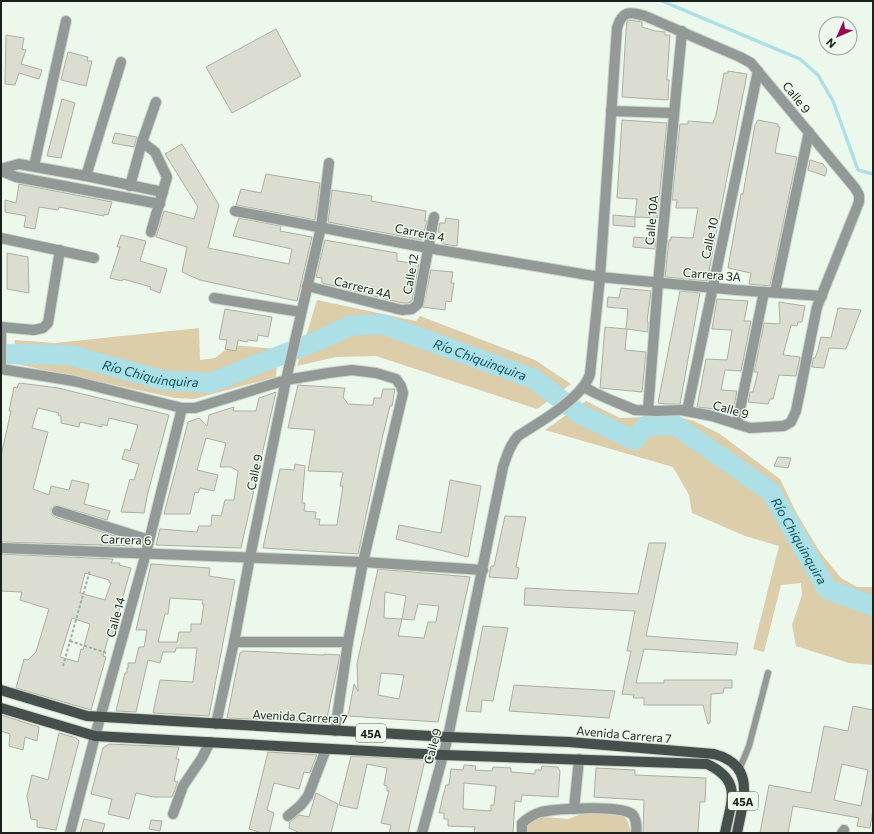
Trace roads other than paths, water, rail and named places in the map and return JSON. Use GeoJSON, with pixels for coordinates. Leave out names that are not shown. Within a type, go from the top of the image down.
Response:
{"type":"FeatureCollection","features":[{"type":"Feature","properties":{"kind":"main road","name":"Avenida Carrera 7"},"geometry":{"type":"LineString","coordinates":[[1,690],[87,716],[448,738],[569,742],[714,754],[722,756],[732,762],[739,770]]}},
{"type":"Feature","properties":{"kind":"main road","name":"Avenida Carrera 7"},"geometry":{"type":"LineString","coordinates":[[1,708],[95,736],[443,755],[706,764],[719,770],[731,786],[732,794],[725,833]]}},
{"type":"Feature","properties":{"kind":"main road","name":"45A"},"geometry":{"type":"LineString","coordinates":[[737,833],[745,790],[744,782],[739,770]]}},
{"type":"Feature","properties":{"kind":"street","name":"Calle 9"},"geometry":{"type":"LineString","coordinates":[[422,833],[448,738],[503,467],[509,450],[518,436],[581,391],[588,381],[590,374],[600,277],[617,28],[623,15],[629,13],[641,14],[740,56],[751,63],[859,195],[859,202],[817,307],[796,411],[791,422],[784,426],[750,428],[712,416],[681,410],[635,410],[595,393],[581,391]]}},
{"type":"Feature","properties":{"kind":"street"},"geometry":{"type":"LineString","coordinates":[[34,166],[66,22]]}},
{"type":"Feature","properties":{"kind":"street","name":"Calle 10A"},"geometry":{"type":"LineString","coordinates":[[648,410],[658,283],[682,32]]}},
{"type":"Feature","properties":{"kind":"street"},"geometry":{"type":"LineString","coordinates":[[86,176],[121,62]]}},
{"type":"Feature","properties":{"kind":"street","name":"Calle 10"},"geometry":{"type":"LineString","coordinates":[[687,411],[758,71]]}},
{"type":"Feature","properties":{"kind":"street"},"geometry":{"type":"LineString","coordinates":[[130,186],[142,142],[156,102]]}},
{"type":"Feature","properties":{"kind":"street"},"geometry":{"type":"LineString","coordinates":[[611,111],[674,113]]}},
{"type":"Feature","properties":{"kind":"street"},"geometry":{"type":"LineString","coordinates":[[775,292],[809,132]]}},
{"type":"Feature","properties":{"kind":"street"},"geometry":{"type":"LineString","coordinates":[[142,142],[155,152],[167,177],[151,232]]}},
{"type":"Feature","properties":{"kind":"street","name":"Calle 9"},"geometry":{"type":"LineString","coordinates":[[216,724],[234,642],[286,380],[321,227],[329,163]]}},
{"type":"Feature","properties":{"kind":"street"},"geometry":{"type":"LineString","coordinates":[[1,170],[19,164],[34,166],[163,192]]}},
{"type":"Feature","properties":{"kind":"street"},"geometry":{"type":"LineString","coordinates":[[1,170],[16,177],[160,204]]}},
{"type":"Feature","properties":{"kind":"street","name":"Carrera 4"},"geometry":{"type":"LineString","coordinates":[[235,211],[428,248],[600,277]]}},
{"type":"Feature","properties":{"kind":"street","name":"Calle 12"},"geometry":{"type":"LineString","coordinates":[[412,310],[418,304],[434,217]]}},
{"type":"Feature","properties":{"kind":"street"},"geometry":{"type":"LineString","coordinates":[[1,238],[94,258]]}},
{"type":"Feature","properties":{"kind":"street"},"geometry":{"type":"LineString","coordinates":[[1,327],[34,330],[43,328],[48,323],[60,250]]}},
{"type":"Feature","properties":{"kind":"street","name":"Carrera 3A"},"geometry":{"type":"LineString","coordinates":[[600,277],[822,296]]}},
{"type":"Feature","properties":{"kind":"street","name":"Carrera 4A"},"geometry":{"type":"LineString","coordinates":[[308,286],[402,310],[412,310]]}},
{"type":"Feature","properties":{"kind":"street"},"geometry":{"type":"LineString","coordinates":[[737,424],[764,292]]}},
{"type":"Feature","properties":{"kind":"street"},"geometry":{"type":"LineString","coordinates":[[214,298],[301,312]]}},
{"type":"Feature","properties":{"kind":"street"},"geometry":{"type":"LineString","coordinates":[[1,332],[1,362]]}},
{"type":"Feature","properties":{"kind":"street"},"geometry":{"type":"LineString","coordinates":[[1,369],[74,381],[182,408],[195,408],[286,380],[352,370],[376,373],[396,378],[401,386],[402,393],[363,562],[348,642],[335,731]]}},
{"type":"Feature","properties":{"kind":"street","name":"Calle 14"},"geometry":{"type":"LineString","coordinates":[[70,833],[95,736],[146,553],[182,408]]}},
{"type":"Feature","properties":{"kind":"street"},"geometry":{"type":"LineString","coordinates":[[56,511],[149,540]]}},
{"type":"Feature","properties":{"kind":"street","name":"Carrera 6"},"geometry":{"type":"LineString","coordinates":[[1,548],[250,557]]}},
{"type":"Feature","properties":{"kind":"street"},"geometry":{"type":"LineString","coordinates":[[250,557],[363,562],[483,570]]}},
{"type":"Feature","properties":{"kind":"street"},"geometry":{"type":"LineString","coordinates":[[234,642],[348,642]]}},
{"type":"Feature","properties":{"kind":"street"},"geometry":{"type":"LineString","coordinates":[[173,814],[183,786],[202,758],[210,742]]}},
{"type":"Feature","properties":{"kind":"street"},"geometry":{"type":"LineString","coordinates":[[288,816],[301,805],[308,796],[326,749]]}},
{"type":"Feature","properties":{"kind":"street"},"geometry":{"type":"LineString","coordinates":[[574,809],[579,759]]}},
{"type":"Feature","properties":{"kind":"street"},"geometry":{"type":"LineString","coordinates":[[522,833],[522,823],[530,816],[541,812],[600,808],[624,810],[632,814],[637,823],[636,833]]}},
{"type":"Feature","properties":{"kind":"lane"},"geometry":{"type":"LineString","coordinates":[[739,770],[749,746],[768,674]]}},
{"type":"Feature","properties":{"kind":"waterway"},"geometry":{"type":"LineString","coordinates":[[662,1],[800,59],[818,75],[833,101],[858,170],[873,174]]}},
{"type":"Feature","properties":{"kind":"waterway","name":"Río Chiquinquira"},"geometry":{"type":"LineString","coordinates":[[1,354],[69,355],[162,380],[210,383],[322,339],[349,326],[382,324],[534,379],[580,414],[634,440],[646,426],[675,425],[771,492],[827,589],[873,606]]}}]}
